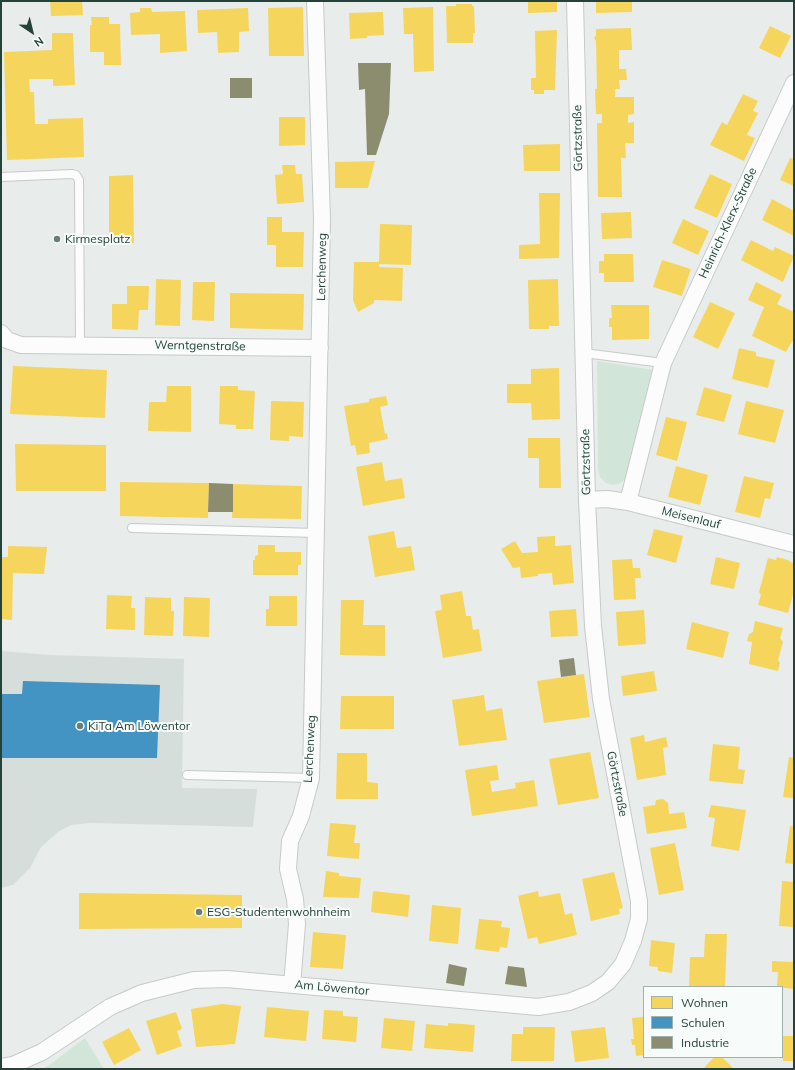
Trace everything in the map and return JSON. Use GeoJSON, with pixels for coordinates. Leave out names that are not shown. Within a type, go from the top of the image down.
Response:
{"type":"FeatureCollection","features":[{"type":"Feature","properties":{"kind":"street","name":"Lerchenweg"},"geometry":{"type":"LineString","coordinates":[[292,984],[297,924],[295,899],[288,869],[290,841],[302,816],[311,778],[322,219],[315,1]]}},
{"type":"Feature","properties":{"kind":"street","name":"Görtzstraße"},"geometry":{"type":"LineString","coordinates":[[575,1],[587,500],[593,626],[601,699],[639,901],[640,919]]}},
{"type":"Feature","properties":{"kind":"street","name":"Heinrich-Klerx-Straße"},"geometry":{"type":"LineString","coordinates":[[663,363],[794,83]]}},
{"type":"Feature","properties":{"kind":"street","name":"Werntgenstraße"},"geometry":{"type":"LineString","coordinates":[[1,334],[7,340],[21,345],[320,348]]}},
{"type":"Feature","properties":{"kind":"street"},"geometry":{"type":"LineString","coordinates":[[628,502],[663,363]]}},
{"type":"Feature","properties":{"kind":"street","name":"Meisenlauf"},"geometry":{"type":"LineString","coordinates":[[587,500],[607,499],[628,502],[794,544]]}},
{"type":"Feature","properties":{"kind":"street","name":"Am Löwentor"},"geometry":{"type":"LineString","coordinates":[[1,1067],[13,1065],[42,1052],[110,1007],[142,993],[194,980],[227,979],[292,984],[538,1007],[569,1002],[592,993],[613,976],[623,964],[634,941],[640,919]]}},
{"type":"Feature","properties":{"kind":"lane"},"geometry":{"type":"LineString","coordinates":[[1,177],[72,174],[79,180],[80,345]]}},
{"type":"Feature","properties":{"kind":"lane"},"geometry":{"type":"LineString","coordinates":[[584,353],[663,363]]}},
{"type":"Feature","properties":{"kind":"lane"},"geometry":{"type":"LineString","coordinates":[[132,528],[316,533]]}},
{"type":"Feature","properties":{"kind":"lane"},"geometry":{"type":"LineString","coordinates":[[187,775],[311,778]]}},
{"type":"Feature","properties":{"kind":"shaded area"},"geometry":{"type":"Polygon","coordinates":[[[1,651],[51,655],[184,659],[182,788],[257,789],[253,827],[91,823],[71,825],[58,832],[41,847],[30,868],[13,885],[1,888],[1,651]]]}},
{"type":"Feature","properties":{"kind":"green space"},"geometry":{"type":"Polygon","coordinates":[[[597,361],[654,370],[628,472],[624,480],[619,484],[612,485],[606,483],[600,477],[598,469],[597,361]]]}},
{"type":"Feature","properties":{"kind":"green space"},"geometry":{"type":"Polygon","coordinates":[[[85,1038],[104,1069],[41,1069],[48,1066],[85,1038]]]}},
{"type":"Feature","properties":{"kind":"building: Wohnen"},"geometry":{"type":"Polygon","coordinates":[[[50,1],[82,1],[83,15],[51,16],[50,1]]]}},
{"type":"Feature","properties":{"kind":"building: Wohnen"},"geometry":{"type":"Polygon","coordinates":[[[528,1],[557,1],[557,12],[528,13],[528,1]]]}},
{"type":"Feature","properties":{"kind":"building: Wohnen"},"geometry":{"type":"Polygon","coordinates":[[[596,1],[632,1],[632,12],[596,13],[596,1]]]}},
{"type":"Feature","properties":{"kind":"building: Wohnen"},"geometry":{"type":"Polygon","coordinates":[[[456,4],[472,4],[472,6],[474,6],[475,33],[473,33],[473,43],[447,43],[446,6],[456,6],[456,4]]]}},
{"type":"Feature","properties":{"kind":"building: Wohnen"},"geometry":{"type":"Polygon","coordinates":[[[303,7],[304,56],[269,56],[268,8],[303,7]]]}},
{"type":"Feature","properties":{"kind":"building: Wohnen"},"geometry":{"type":"Polygon","coordinates":[[[433,7],[434,71],[414,72],[413,34],[404,34],[403,8],[433,7]]]}},
{"type":"Feature","properties":{"kind":"building: Wohnen"},"geometry":{"type":"Polygon","coordinates":[[[140,8],[151,8],[152,12],[185,11],[187,51],[160,53],[160,34],[131,35],[130,13],[140,12],[140,8]]]}},
{"type":"Feature","properties":{"kind":"building: Wohnen"},"geometry":{"type":"Polygon","coordinates":[[[248,8],[249,31],[239,32],[239,52],[218,53],[217,32],[198,33],[197,10],[248,8]]]}},
{"type":"Feature","properties":{"kind":"building: Wohnen"},"geometry":{"type":"Polygon","coordinates":[[[383,12],[384,35],[350,39],[349,13],[383,12]]]}},
{"type":"Feature","properties":{"kind":"building: Wohnen"},"geometry":{"type":"Polygon","coordinates":[[[91,17],[109,17],[109,24],[120,24],[121,65],[104,65],[104,52],[90,52],[90,25],[92,25],[91,17]]]}},
{"type":"Feature","properties":{"kind":"building: Wohnen"},"geometry":{"type":"Polygon","coordinates":[[[770,26],[791,36],[780,58],[759,48],[770,26]]]}},
{"type":"Feature","properties":{"kind":"building: Wohnen"},"geometry":{"type":"Polygon","coordinates":[[[631,28],[632,50],[619,50],[619,69],[626,69],[627,80],[619,80],[620,89],[615,89],[615,97],[634,97],[634,114],[628,115],[628,123],[634,122],[634,143],[625,143],[626,158],[621,158],[622,197],[598,197],[597,123],[602,123],[602,114],[596,114],[596,41],[594,38],[596,35],[596,29],[631,28]]]}},
{"type":"Feature","properties":{"kind":"building: Wohnen"},"geometry":{"type":"Polygon","coordinates":[[[557,30],[555,90],[544,90],[544,94],[534,94],[534,90],[531,90],[531,78],[536,78],[535,31],[557,30]]]}},
{"type":"Feature","properties":{"kind":"building: Wohnen"},"geometry":{"type":"Polygon","coordinates":[[[52,33],[73,33],[75,85],[53,86],[53,79],[29,79],[30,92],[34,92],[35,124],[48,124],[48,119],[83,118],[84,157],[7,160],[4,52],[52,50],[52,33]]]}},
{"type":"Feature","properties":{"kind":"building: Wohnen"},"geometry":{"type":"Polygon","coordinates":[[[743,94],[758,101],[753,111],[758,113],[747,135],[755,138],[744,161],[710,145],[722,122],[727,125],[743,94]]]}},
{"type":"Feature","properties":{"kind":"building: Wohnen"},"geometry":{"type":"Polygon","coordinates":[[[279,117],[305,117],[305,145],[279,146],[279,117]]]}},
{"type":"Feature","properties":{"kind":"building: Wohnen"},"geometry":{"type":"Polygon","coordinates":[[[560,144],[560,171],[524,171],[523,145],[560,144]]]}},
{"type":"Feature","properties":{"kind":"building: Wohnen"},"geometry":{"type":"Polygon","coordinates":[[[790,158],[794,159],[794,186],[780,180],[790,158]]]}},
{"type":"Feature","properties":{"kind":"building: Wohnen"},"geometry":{"type":"Polygon","coordinates":[[[375,161],[368,188],[335,188],[335,162],[375,161]]]}},
{"type":"Feature","properties":{"kind":"building: Wohnen"},"geometry":{"type":"Polygon","coordinates":[[[282,165],[295,165],[296,174],[302,174],[304,202],[277,204],[275,175],[283,174],[282,165]]]}},
{"type":"Feature","properties":{"kind":"building: Wohnen"},"geometry":{"type":"Polygon","coordinates":[[[710,174],[732,184],[717,218],[694,208],[710,174]]]}},
{"type":"Feature","properties":{"kind":"building: Wohnen"},"geometry":{"type":"Polygon","coordinates":[[[133,175],[134,243],[109,243],[109,176],[133,175]]]}},
{"type":"Feature","properties":{"kind":"building: Wohnen"},"geometry":{"type":"Polygon","coordinates":[[[539,193],[560,193],[559,258],[519,259],[519,245],[540,244],[539,193]]]}},
{"type":"Feature","properties":{"kind":"building: Wohnen"},"geometry":{"type":"Polygon","coordinates":[[[772,199],[794,211],[794,236],[762,220],[772,199]]]}},
{"type":"Feature","properties":{"kind":"building: Wohnen"},"geometry":{"type":"Polygon","coordinates":[[[631,212],[632,238],[602,239],[601,213],[631,212]]]}},
{"type":"Feature","properties":{"kind":"building: Wohnen"},"geometry":{"type":"Polygon","coordinates":[[[267,217],[282,217],[282,232],[304,232],[303,267],[276,267],[276,245],[267,245],[267,217]]]}},
{"type":"Feature","properties":{"kind":"building: Wohnen"},"geometry":{"type":"Polygon","coordinates":[[[683,219],[709,231],[698,255],[672,243],[683,219]]]}},
{"type":"Feature","properties":{"kind":"building: Wohnen"},"geometry":{"type":"Polygon","coordinates":[[[380,224],[412,225],[411,265],[379,264],[379,267],[403,268],[402,301],[374,300],[374,303],[358,312],[353,300],[354,262],[379,262],[380,224]]]}},
{"type":"Feature","properties":{"kind":"building: Wohnen"},"geometry":{"type":"Polygon","coordinates":[[[751,240],[773,251],[775,247],[794,256],[783,282],[741,260],[751,240]]]}},
{"type":"Feature","properties":{"kind":"building: Wohnen"},"geometry":{"type":"Polygon","coordinates":[[[604,254],[633,254],[634,282],[604,282],[604,273],[599,273],[599,261],[604,261],[604,254]]]}},
{"type":"Feature","properties":{"kind":"building: Wohnen"},"geometry":{"type":"Polygon","coordinates":[[[662,260],[691,269],[682,296],[653,287],[662,260]]]}},
{"type":"Feature","properties":{"kind":"building: Wohnen"},"geometry":{"type":"Polygon","coordinates":[[[156,279],[181,280],[180,326],[155,325],[156,279]]]}},
{"type":"Feature","properties":{"kind":"building: Wohnen"},"geometry":{"type":"Polygon","coordinates":[[[558,279],[559,326],[549,326],[549,329],[529,329],[528,280],[558,279]]]}},
{"type":"Feature","properties":{"kind":"building: Wohnen"},"geometry":{"type":"Polygon","coordinates":[[[193,282],[215,282],[214,321],[192,320],[193,282]]]}},
{"type":"Feature","properties":{"kind":"building: Wohnen"},"geometry":{"type":"Polygon","coordinates":[[[756,282],[782,295],[777,304],[794,312],[794,342],[792,341],[786,352],[752,336],[764,307],[748,300],[756,282]]]}},
{"type":"Feature","properties":{"kind":"building: Wohnen"},"geometry":{"type":"Polygon","coordinates":[[[127,286],[149,286],[148,310],[139,310],[138,330],[112,329],[112,304],[127,304],[127,286]]]}},
{"type":"Feature","properties":{"kind":"building: Wohnen"},"geometry":{"type":"Polygon","coordinates":[[[230,293],[304,294],[303,330],[230,328],[230,293]]]}},
{"type":"Feature","properties":{"kind":"building: Wohnen"},"geometry":{"type":"Polygon","coordinates":[[[710,302],[735,313],[718,349],[693,337],[710,302]]]}},
{"type":"Feature","properties":{"kind":"building: Wohnen"},"geometry":{"type":"Polygon","coordinates":[[[611,305],[649,305],[649,339],[612,340],[612,327],[609,327],[609,318],[612,318],[611,305]]]}},
{"type":"Feature","properties":{"kind":"building: Wohnen"},"geometry":{"type":"Polygon","coordinates":[[[739,348],[756,352],[756,356],[775,360],[768,388],[732,379],[739,348]]]}},
{"type":"Feature","properties":{"kind":"building: Wohnen"},"geometry":{"type":"Polygon","coordinates":[[[13,366],[107,370],[105,418],[10,414],[13,366]]]}},
{"type":"Feature","properties":{"kind":"building: Wohnen"},"geometry":{"type":"Polygon","coordinates":[[[559,368],[560,419],[532,420],[531,403],[507,403],[507,384],[531,384],[531,369],[559,368]]]}},
{"type":"Feature","properties":{"kind":"building: Wohnen"},"geometry":{"type":"Polygon","coordinates":[[[167,386],[191,386],[191,432],[148,431],[149,402],[166,402],[167,386]]]}},
{"type":"Feature","properties":{"kind":"building: Wohnen"},"geometry":{"type":"Polygon","coordinates":[[[220,386],[238,386],[238,390],[255,391],[253,429],[236,429],[236,425],[219,424],[220,386]]]}},
{"type":"Feature","properties":{"kind":"building: Wohnen"},"geometry":{"type":"Polygon","coordinates":[[[704,387],[732,395],[724,422],[696,415],[704,387]]]}},
{"type":"Feature","properties":{"kind":"building: Wohnen"},"geometry":{"type":"Polygon","coordinates":[[[386,396],[388,405],[380,407],[385,434],[387,433],[388,439],[369,443],[370,453],[357,455],[355,445],[351,446],[344,406],[369,402],[369,399],[386,396]]]}},
{"type":"Feature","properties":{"kind":"building: Wohnen"},"geometry":{"type":"Polygon","coordinates":[[[271,401],[304,402],[303,437],[289,436],[289,441],[270,440],[271,401]]]}},
{"type":"Feature","properties":{"kind":"building: Wohnen"},"geometry":{"type":"Polygon","coordinates":[[[746,401],[784,410],[775,443],[738,434],[746,401]]]}},
{"type":"Feature","properties":{"kind":"building: Wohnen"},"geometry":{"type":"Polygon","coordinates":[[[666,417],[687,422],[677,461],[656,455],[666,417]]]}},
{"type":"Feature","properties":{"kind":"building: Wohnen"},"geometry":{"type":"Polygon","coordinates":[[[528,438],[560,438],[561,488],[539,488],[539,458],[528,458],[528,438]]]}},
{"type":"Feature","properties":{"kind":"building: Wohnen"},"geometry":{"type":"Polygon","coordinates":[[[15,444],[106,445],[106,491],[16,491],[15,444]]]}},
{"type":"Feature","properties":{"kind":"building: Wohnen"},"geometry":{"type":"Polygon","coordinates":[[[382,462],[385,481],[402,478],[405,498],[363,506],[356,467],[382,462]]]}},
{"type":"Feature","properties":{"kind":"building: Wohnen"},"geometry":{"type":"Polygon","coordinates":[[[676,466],[708,475],[700,505],[668,497],[676,466]]]}},
{"type":"Feature","properties":{"kind":"building: Wohnen"},"geometry":{"type":"Polygon","coordinates":[[[744,476],[774,483],[770,499],[765,498],[760,518],[735,512],[744,476]]]}},
{"type":"Feature","properties":{"kind":"building: Wohnen"},"geometry":{"type":"Polygon","coordinates":[[[120,482],[209,483],[208,518],[120,516],[120,482]]]}},
{"type":"Feature","properties":{"kind":"building: Wohnen"},"geometry":{"type":"Polygon","coordinates":[[[233,484],[302,486],[301,519],[232,518],[233,484]]]}},
{"type":"Feature","properties":{"kind":"building: Wohnen"},"geometry":{"type":"Polygon","coordinates":[[[654,529],[683,536],[676,563],[647,555],[654,529]]]}},
{"type":"Feature","properties":{"kind":"building: Wohnen"},"geometry":{"type":"Polygon","coordinates":[[[394,531],[397,548],[411,546],[415,570],[375,577],[368,536],[394,531]]]}},
{"type":"Feature","properties":{"kind":"building: Wohnen"},"geometry":{"type":"Polygon","coordinates":[[[555,536],[555,546],[571,545],[574,583],[553,585],[552,573],[538,574],[538,576],[521,578],[520,567],[513,568],[501,549],[515,541],[522,553],[538,552],[537,537],[555,536]]]}},
{"type":"Feature","properties":{"kind":"building: Wohnen"},"geometry":{"type":"Polygon","coordinates":[[[258,545],[275,545],[275,552],[301,552],[301,565],[298,565],[298,575],[253,575],[253,560],[255,560],[255,556],[258,555],[258,545]]]}},
{"type":"Feature","properties":{"kind":"building: Wohnen"},"geometry":{"type":"Polygon","coordinates":[[[8,546],[47,547],[44,574],[13,573],[12,620],[1,619],[1,557],[8,557],[8,546]]]}},
{"type":"Feature","properties":{"kind":"building: Wohnen"},"geometry":{"type":"Polygon","coordinates":[[[716,557],[740,563],[734,589],[710,584],[716,557]]]}},
{"type":"Feature","properties":{"kind":"building: Wohnen"},"geometry":{"type":"Polygon","coordinates":[[[777,557],[788,560],[794,564],[794,591],[788,613],[758,605],[761,595],[759,592],[768,558],[776,560],[777,557]]]}},
{"type":"Feature","properties":{"kind":"building: Wohnen"},"geometry":{"type":"Polygon","coordinates":[[[632,559],[633,568],[640,568],[641,578],[635,578],[636,599],[614,600],[612,560],[632,559]]]}},
{"type":"Feature","properties":{"kind":"building: Wohnen"},"geometry":{"type":"Polygon","coordinates":[[[462,591],[466,616],[471,616],[473,630],[479,629],[482,651],[443,658],[435,611],[442,610],[440,595],[462,591]]]}},
{"type":"Feature","properties":{"kind":"building: Wohnen"},"geometry":{"type":"Polygon","coordinates":[[[107,595],[132,596],[131,608],[135,608],[135,630],[106,629],[107,595]]]}},
{"type":"Feature","properties":{"kind":"building: Wohnen"},"geometry":{"type":"Polygon","coordinates":[[[269,596],[297,596],[297,626],[266,626],[266,609],[269,609],[269,596]]]}},
{"type":"Feature","properties":{"kind":"building: Wohnen"},"geometry":{"type":"Polygon","coordinates":[[[145,597],[171,598],[171,611],[174,611],[173,636],[144,635],[145,597]]]}},
{"type":"Feature","properties":{"kind":"building: Wohnen"},"geometry":{"type":"Polygon","coordinates":[[[184,597],[210,598],[209,637],[183,636],[184,597]]]}},
{"type":"Feature","properties":{"kind":"building: Wohnen"},"geometry":{"type":"Polygon","coordinates":[[[341,600],[364,600],[363,625],[385,625],[385,656],[340,655],[341,600]]]}},
{"type":"Feature","properties":{"kind":"building: Wohnen"},"geometry":{"type":"Polygon","coordinates":[[[576,609],[578,636],[551,637],[549,611],[576,609]]]}},
{"type":"Feature","properties":{"kind":"building: Wohnen"},"geometry":{"type":"Polygon","coordinates":[[[644,610],[646,644],[618,646],[616,612],[644,610]]]}},
{"type":"Feature","properties":{"kind":"building: Wohnen"},"geometry":{"type":"Polygon","coordinates":[[[755,621],[783,628],[780,638],[783,642],[778,660],[780,663],[778,671],[749,664],[752,642],[747,641],[749,634],[753,632],[755,621]]]}},
{"type":"Feature","properties":{"kind":"building: Wohnen"},"geometry":{"type":"Polygon","coordinates":[[[692,622],[729,632],[723,658],[686,649],[692,622]]]}},
{"type":"Feature","properties":{"kind":"building: Wohnen"},"geometry":{"type":"Polygon","coordinates":[[[654,671],[657,691],[623,696],[621,676],[654,671]]]}},
{"type":"Feature","properties":{"kind":"building: Wohnen"},"geometry":{"type":"Polygon","coordinates":[[[584,674],[590,717],[544,723],[537,681],[584,674]]]}},
{"type":"Feature","properties":{"kind":"building: Wohnen"},"geometry":{"type":"Polygon","coordinates":[[[484,695],[486,711],[502,708],[507,740],[459,746],[452,700],[484,695]]]}},
{"type":"Feature","properties":{"kind":"building: Wohnen"},"geometry":{"type":"Polygon","coordinates":[[[341,696],[394,696],[394,729],[340,729],[341,696]]]}},
{"type":"Feature","properties":{"kind":"building: Wohnen"},"geometry":{"type":"Polygon","coordinates":[[[644,735],[645,742],[666,737],[668,747],[663,748],[666,775],[637,780],[630,738],[644,735]]]}},
{"type":"Feature","properties":{"kind":"building: Wohnen"},"geometry":{"type":"Polygon","coordinates":[[[713,744],[740,747],[738,769],[745,770],[743,784],[709,781],[713,744]]]}},
{"type":"Feature","properties":{"kind":"building: Wohnen"},"geometry":{"type":"Polygon","coordinates":[[[590,752],[599,798],[558,805],[549,759],[590,752]]]}},
{"type":"Feature","properties":{"kind":"building: Wohnen"},"geometry":{"type":"Polygon","coordinates":[[[337,753],[367,753],[367,782],[378,783],[378,799],[336,799],[337,753]]]}},
{"type":"Feature","properties":{"kind":"building: Wohnen"},"geometry":{"type":"Polygon","coordinates":[[[789,757],[794,758],[794,798],[783,797],[789,757]]]}},
{"type":"Feature","properties":{"kind":"building: Wohnen"},"geometry":{"type":"Polygon","coordinates":[[[497,765],[499,780],[490,781],[492,792],[516,788],[515,783],[534,780],[538,806],[472,816],[465,770],[497,765]]]}},
{"type":"Feature","properties":{"kind":"building: Wohnen"},"geometry":{"type":"Polygon","coordinates":[[[663,799],[668,803],[669,814],[684,812],[687,828],[647,834],[643,807],[655,805],[656,800],[663,799]]]}},
{"type":"Feature","properties":{"kind":"building: Wohnen"},"geometry":{"type":"Polygon","coordinates":[[[711,805],[746,810],[739,851],[711,846],[715,818],[708,817],[711,805]]]}},
{"type":"Feature","properties":{"kind":"building: Wohnen"},"geometry":{"type":"Polygon","coordinates":[[[330,823],[356,825],[354,843],[360,843],[359,859],[327,856],[330,823]]]}},
{"type":"Feature","properties":{"kind":"building: Wohnen"},"geometry":{"type":"Polygon","coordinates":[[[790,826],[794,827],[794,864],[785,863],[790,826]]]}},
{"type":"Feature","properties":{"kind":"building: Wohnen"},"geometry":{"type":"Polygon","coordinates":[[[675,843],[684,890],[659,895],[650,848],[675,843]]]}},
{"type":"Feature","properties":{"kind":"building: Wohnen"},"geometry":{"type":"Polygon","coordinates":[[[326,871],[339,873],[339,876],[361,878],[359,898],[323,897],[326,871]]]}},
{"type":"Feature","properties":{"kind":"building: Wohnen"},"geometry":{"type":"Polygon","coordinates":[[[614,872],[623,908],[619,909],[620,914],[591,921],[582,879],[614,872]]]}},
{"type":"Feature","properties":{"kind":"building: Wohnen"},"geometry":{"type":"Polygon","coordinates":[[[782,881],[794,882],[794,927],[779,926],[782,881]]]}},
{"type":"Feature","properties":{"kind":"building: Wohnen"},"geometry":{"type":"Polygon","coordinates":[[[373,891],[410,895],[408,917],[371,912],[373,891]]]}},
{"type":"Feature","properties":{"kind":"building: Wohnen"},"geometry":{"type":"Polygon","coordinates":[[[538,891],[539,897],[560,893],[565,915],[572,913],[577,935],[539,944],[537,937],[528,939],[518,896],[538,891]]]}},
{"type":"Feature","properties":{"kind":"building: Wohnen"},"geometry":{"type":"Polygon","coordinates":[[[79,893],[242,895],[242,928],[79,929],[79,893]]]}},
{"type":"Feature","properties":{"kind":"building: Wohnen"},"geometry":{"type":"Polygon","coordinates":[[[432,905],[461,908],[458,944],[429,941],[432,905]]]}},
{"type":"Feature","properties":{"kind":"building: Wohnen"},"geometry":{"type":"Polygon","coordinates":[[[479,919],[502,921],[501,927],[510,928],[507,948],[500,947],[499,952],[475,949],[479,919]]]}},
{"type":"Feature","properties":{"kind":"building: Wohnen"},"geometry":{"type":"Polygon","coordinates":[[[313,932],[346,935],[343,969],[310,967],[313,932]]]}},
{"type":"Feature","properties":{"kind":"building: Wohnen"},"geometry":{"type":"Polygon","coordinates":[[[705,934],[727,934],[725,986],[689,986],[690,957],[704,957],[705,934]]]}},
{"type":"Feature","properties":{"kind":"building: Wohnen"},"geometry":{"type":"Polygon","coordinates":[[[651,940],[675,943],[672,973],[658,971],[658,967],[649,966],[651,940]]]}},
{"type":"Feature","properties":{"kind":"building: Wohnen"},"geometry":{"type":"Polygon","coordinates":[[[772,961],[794,962],[794,989],[777,986],[778,972],[772,972],[772,961]]]}},
{"type":"Feature","properties":{"kind":"building: Wohnen"},"geometry":{"type":"Polygon","coordinates":[[[222,1004],[241,1006],[235,1044],[196,1047],[191,1009],[222,1004]]]}},
{"type":"Feature","properties":{"kind":"building: Wohnen"},"geometry":{"type":"Polygon","coordinates":[[[267,1007],[309,1011],[306,1041],[264,1037],[267,1007]]]}},
{"type":"Feature","properties":{"kind":"building: Wohnen"},"geometry":{"type":"Polygon","coordinates":[[[324,1010],[343,1011],[343,1016],[358,1017],[356,1042],[322,1039],[324,1010]]]}},
{"type":"Feature","properties":{"kind":"building: Wohnen"},"geometry":{"type":"Polygon","coordinates":[[[176,1012],[182,1029],[177,1031],[182,1046],[157,1055],[146,1021],[176,1012]]]}},
{"type":"Feature","properties":{"kind":"building: Wohnen"},"geometry":{"type":"Polygon","coordinates":[[[643,1017],[643,1055],[636,1056],[635,1045],[632,1045],[631,1039],[634,1039],[632,1018],[643,1017]]]}},
{"type":"Feature","properties":{"kind":"building: Wohnen"},"geometry":{"type":"Polygon","coordinates":[[[384,1018],[415,1021],[412,1051],[381,1048],[384,1018]]]}},
{"type":"Feature","properties":{"kind":"building: Wohnen"},"geometry":{"type":"Polygon","coordinates":[[[448,1023],[475,1025],[473,1052],[424,1048],[426,1024],[448,1026],[448,1023]]]}},
{"type":"Feature","properties":{"kind":"building: Wohnen"},"geometry":{"type":"Polygon","coordinates":[[[523,1027],[555,1027],[554,1061],[511,1061],[512,1034],[523,1034],[523,1027]]]}},
{"type":"Feature","properties":{"kind":"building: Wohnen"},"geometry":{"type":"Polygon","coordinates":[[[605,1027],[609,1058],[575,1062],[571,1031],[605,1027]]]}},
{"type":"Feature","properties":{"kind":"building: Wohnen"},"geometry":{"type":"Polygon","coordinates":[[[129,1028],[141,1050],[114,1065],[102,1042],[129,1028]]]}},
{"type":"Feature","properties":{"kind":"building: Wohnen"},"geometry":{"type":"Polygon","coordinates":[[[783,1036],[794,1036],[794,1061],[783,1061],[783,1036]]]}},
{"type":"Feature","properties":{"kind":"building: Wohnen"},"geometry":{"type":"Polygon","coordinates":[[[713,1058],[723,1058],[734,1069],[703,1069],[713,1058]]]}},
{"type":"Feature","properties":{"kind":"building: Schulen","name":"KiTa Am Löwentor"},"geometry":{"type":"Polygon","coordinates":[[[23,681],[160,685],[157,758],[1,758],[1,694],[22,694],[23,681]]]}},
{"type":"Feature","properties":{"kind":"building: Industrie"},"geometry":{"type":"Polygon","coordinates":[[[358,63],[391,63],[389,114],[376,155],[367,155],[365,89],[359,90],[358,63]]]}},
{"type":"Feature","properties":{"kind":"building: Industrie"},"geometry":{"type":"Polygon","coordinates":[[[230,78],[252,78],[252,98],[230,98],[230,78]]]}},
{"type":"Feature","properties":{"kind":"building: Industrie"},"geometry":{"type":"Polygon","coordinates":[[[209,483],[233,484],[233,512],[208,512],[209,483]]]}},
{"type":"Feature","properties":{"kind":"building: Industrie"},"geometry":{"type":"Polygon","coordinates":[[[574,658],[576,675],[561,677],[559,660],[574,658]]]}},
{"type":"Feature","properties":{"kind":"building: Industrie"},"geometry":{"type":"Polygon","coordinates":[[[449,964],[467,968],[464,986],[446,983],[449,964]]]}},
{"type":"Feature","properties":{"kind":"building: Industrie"},"geometry":{"type":"Polygon","coordinates":[[[508,966],[524,968],[527,987],[505,984],[508,966]]]}},
{"type":"Feature","properties":{"kind":"place","name":"Kirmesplatz"},"geometry":{"type":"Point","coordinates":[57,239]}},
{"type":"Feature","properties":{"kind":"place","name":"KiTa Am Löwentor"},"geometry":{"type":"Point","coordinates":[80,726]}},
{"type":"Feature","properties":{"kind":"place","name":"ESG-Studentenwohnheim"},"geometry":{"type":"Point","coordinates":[199,912]}}]}
